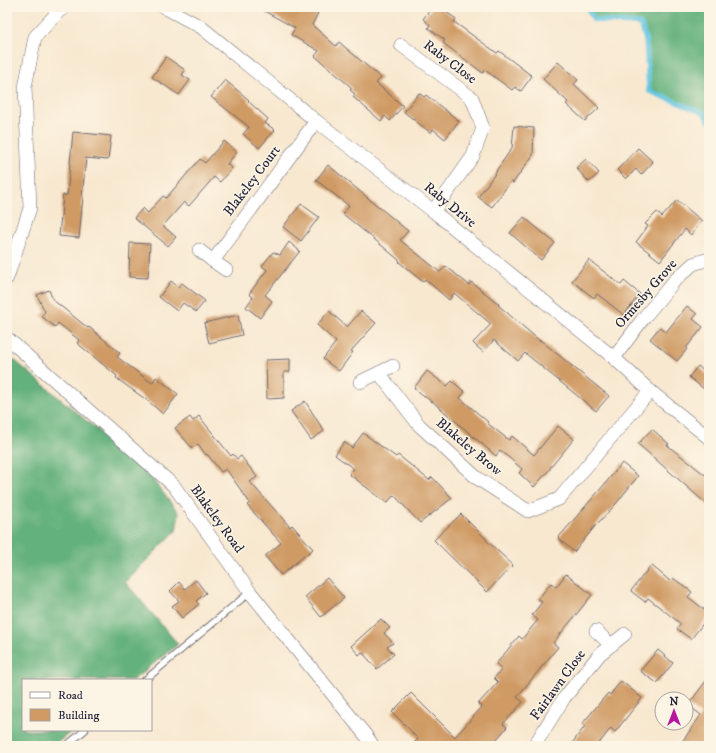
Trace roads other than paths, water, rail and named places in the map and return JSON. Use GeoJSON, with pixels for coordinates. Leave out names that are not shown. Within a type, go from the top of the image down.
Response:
{"type":"FeatureCollection","features":[{"type":"Feature","properties":{"kind":"street"},"geometry":{"type":"LineString","coordinates":[[7,278],[30,208],[25,87],[35,37],[59,11],[65,7]]}},
{"type":"Feature","properties":{"kind":"street","name":"Raby Drive"},"geometry":{"type":"LineString","coordinates":[[164,7],[201,27],[316,121],[433,211],[614,358],[650,391],[709,438]]}},
{"type":"Feature","properties":{"kind":"street","name":"Raby Close"},"geometry":{"type":"LineString","coordinates":[[401,45],[472,98],[483,128],[473,156],[433,211]]}},
{"type":"Feature","properties":{"kind":"street","name":"Blakeley Court"},"geometry":{"type":"LineString","coordinates":[[213,261],[316,121]]}},
{"type":"Feature","properties":{"kind":"street"},"geometry":{"type":"LineString","coordinates":[[199,250],[226,270]]}},
{"type":"Feature","properties":{"kind":"street","name":"Ormesby Grove"},"geometry":{"type":"LineString","coordinates":[[614,358],[642,320],[675,280],[693,264],[709,259]]}},
{"type":"Feature","properties":{"kind":"street","name":"Blakeley Road"},"geometry":{"type":"LineString","coordinates":[[7,338],[174,486],[250,592],[373,746]]}},
{"type":"Feature","properties":{"kind":"street"},"geometry":{"type":"LineString","coordinates":[[360,382],[393,366]]}},
{"type":"Feature","properties":{"kind":"street","name":"Blakeley Brow"},"geometry":{"type":"LineString","coordinates":[[379,373],[419,425],[477,478],[528,511],[559,499],[650,391]]}},
{"type":"Feature","properties":{"kind":"street"},"geometry":{"type":"LineString","coordinates":[[596,631],[611,645]]}},
{"type":"Feature","properties":{"kind":"street","name":"Fairlawn Close"},"geometry":{"type":"LineString","coordinates":[[534,746],[564,698],[600,654],[625,634]]}},
{"type":"Feature","properties":{"kind":"lane"},"geometry":{"type":"LineString","coordinates":[[146,679],[250,592]]}},
{"type":"Feature","properties":{"kind":"lane"},"geometry":{"type":"LineString","coordinates":[[66,746],[84,731]]}},
{"type":"Feature","properties":{"kind":"waterway"},"geometry":{"type":"LineString","coordinates":[[587,7],[594,20],[641,24],[646,41],[649,91],[704,113],[709,121]]}}]}
